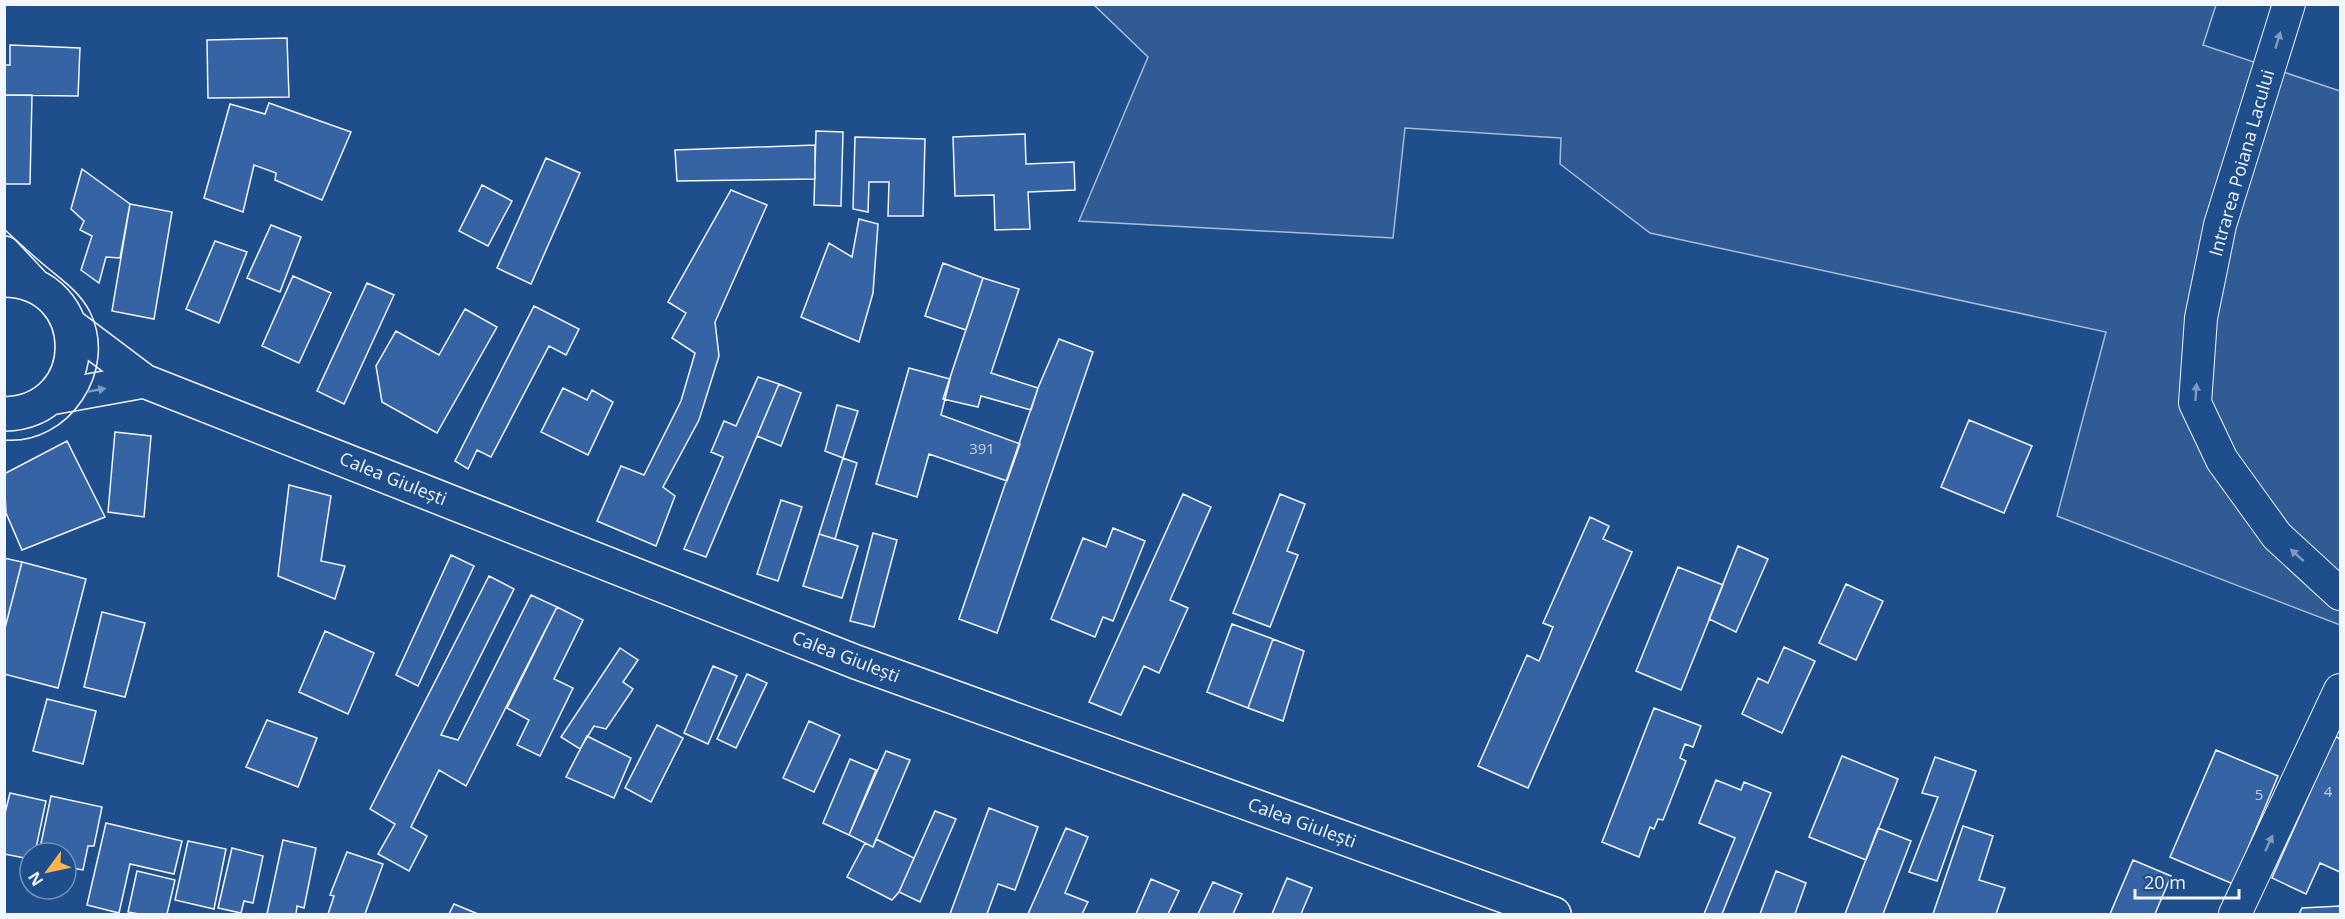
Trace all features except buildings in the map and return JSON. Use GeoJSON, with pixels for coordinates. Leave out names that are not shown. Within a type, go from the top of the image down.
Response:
{"type":"FeatureCollection","features":[{"type":"Feature","properties":{"kind":"main road"},"geometry":{"type":"LineString","coordinates":[[4,253],[19,283],[50,295],[62,309],[71,326],[74,346],[71,365],[63,383],[50,398],[37,407],[5,414]]}},
{"type":"Feature","properties":{"kind":"main road","name":"Calea Giulești"},"geometry":{"type":"LineString","coordinates":[[71,326],[144,381],[856,662],[1554,915]]}},
{"type":"Feature","properties":{"kind":"main road"},"geometry":{"type":"LineString","coordinates":[[50,398],[144,381]]}},
{"type":"Feature","properties":{"kind":"street","name":"Intrarea Poiana Lacului"},"geometry":{"type":"LineString","coordinates":[[2289,4],[2220,225],[2201,318],[2195,403],[2222,460],[2277,536],[2340,594]]}},
{"type":"Feature","properties":{"kind":"street"},"geometry":{"type":"LineString","coordinates":[[2235,915],[2340,690]]}},
{"type":"Feature","properties":{"kind":"shaded area"},"geometry":{"type":"Polygon","coordinates":[[[1094,5],[2216,5],[2203,45],[2340,91],[2340,625],[2057,516],[2106,332],[1650,233],[1560,164],[1561,138],[1405,128],[1393,238],[1079,221],[1148,57],[1094,5]]]}},
{"type":"Feature","properties":{"kind":"tram line"},"geometry":{"type":"LineString","coordinates":[[4,229],[82,299],[90,312],[97,334],[98,357],[93,380],[82,400],[67,417],[49,431],[28,439],[4,440]]}}]}
